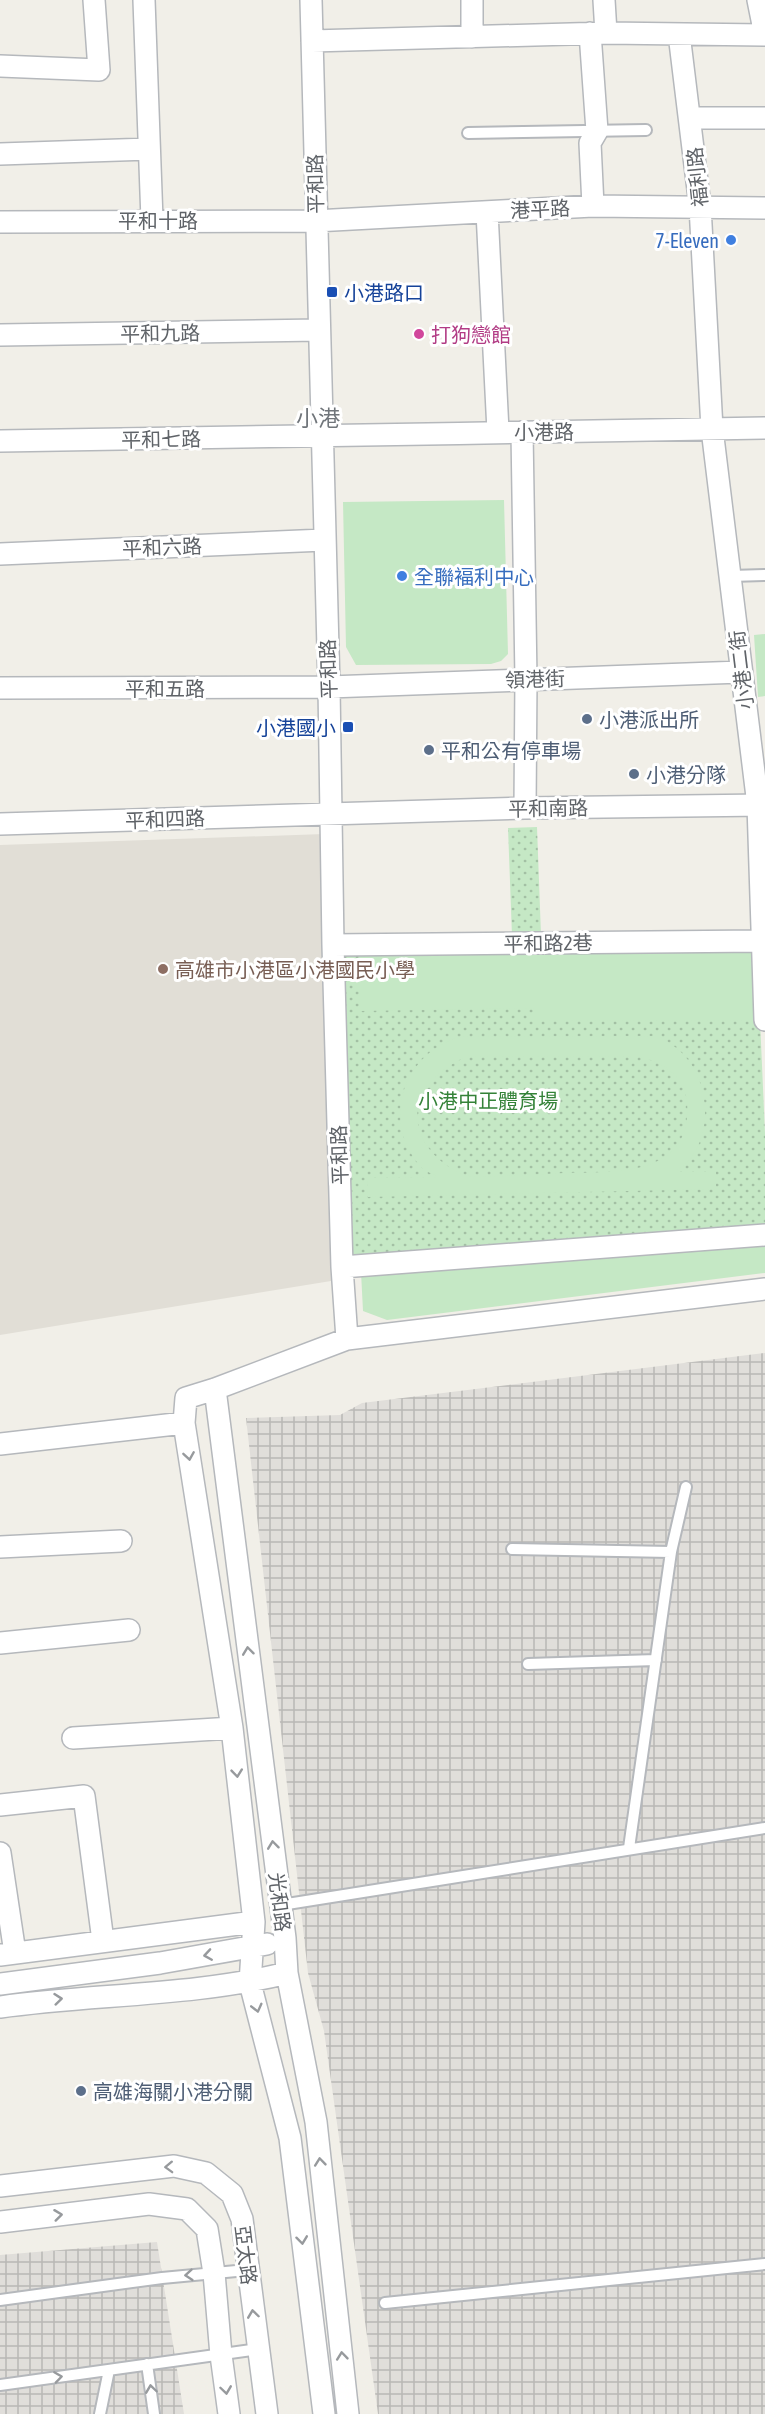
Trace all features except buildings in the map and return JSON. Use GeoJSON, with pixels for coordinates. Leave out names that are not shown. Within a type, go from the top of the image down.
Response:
{"type":"FeatureCollection","features":[{"type":"Feature","properties":{"kind":"street"},"geometry":{"type":"LineString","coordinates":[[0,66],[99,70],[94,0]]}},
{"type":"Feature","properties":{"kind":"street"},"geometry":{"type":"LineString","coordinates":[[144,0],[152,220]]}},
{"type":"Feature","properties":{"kind":"street","name":"平和路"},"geometry":{"type":"LineString","coordinates":[[311,0],[329,687],[333,945],[342,1267],[347,1339]]}},
{"type":"Feature","properties":{"kind":"street"},"geometry":{"type":"LineString","coordinates":[[472,0],[472,37]]}},
{"type":"Feature","properties":{"kind":"street"},"geometry":{"type":"LineString","coordinates":[[593,206],[590,143],[597,131],[598,33],[604,0]]}},
{"type":"Feature","properties":{"kind":"street"},"geometry":{"type":"LineString","coordinates":[[312,40],[598,33],[765,35],[758,0]]}},
{"type":"Feature","properties":{"kind":"street","name":"福利路"},"geometry":{"type":"LineString","coordinates":[[679,34],[700,206],[712,429]]}},
{"type":"Feature","properties":{"kind":"street"},"geometry":{"type":"LineString","coordinates":[[691,118],[765,118]]}},
{"type":"Feature","properties":{"kind":"street"},"geometry":{"type":"LineString","coordinates":[[0,154],[149,149]]}},
{"type":"Feature","properties":{"kind":"street","name":"港平路"},"geometry":{"type":"LineString","coordinates":[[315,221],[593,206],[765,208]]}},
{"type":"Feature","properties":{"kind":"street"},"geometry":{"type":"LineString","coordinates":[[487,212],[498,431]]}},
{"type":"Feature","properties":{"kind":"street","name":"平和十路"},"geometry":{"type":"LineString","coordinates":[[0,222],[315,221]]}},
{"type":"Feature","properties":{"kind":"street","name":"平和九路"},"geometry":{"type":"LineString","coordinates":[[0,335],[319,330]]}},
{"type":"Feature","properties":{"kind":"street","name":"小港路"},"geometry":{"type":"LineString","coordinates":[[322,437],[498,431],[765,428]]}},
{"type":"Feature","properties":{"kind":"street","name":"小港二街"},"geometry":{"type":"LineString","coordinates":[[712,429],[741,672],[761,805],[765,1020]]}},
{"type":"Feature","properties":{"kind":"street"},"geometry":{"type":"LineString","coordinates":[[522,432],[526,679],[525,808]]}},
{"type":"Feature","properties":{"kind":"street","name":"平和七路"},"geometry":{"type":"LineString","coordinates":[[0,441],[322,437]]}},
{"type":"Feature","properties":{"kind":"street","name":"平和六路"},"geometry":{"type":"LineString","coordinates":[[0,554],[324,540]]}},
{"type":"Feature","properties":{"kind":"street","name":"領港街"},"geometry":{"type":"LineString","coordinates":[[329,687],[741,672]]}},
{"type":"Feature","properties":{"kind":"street","name":"平和五路"},"geometry":{"type":"LineString","coordinates":[[0,688],[329,687]]}},
{"type":"Feature","properties":{"kind":"street","name":"平和南路"},"geometry":{"type":"LineString","coordinates":[[330,815],[525,808],[761,805]]}},
{"type":"Feature","properties":{"kind":"street","name":"平和四路"},"geometry":{"type":"LineString","coordinates":[[0,824],[330,815]]}},
{"type":"Feature","properties":{"kind":"street","name":"平和路2巷"},"geometry":{"type":"LineString","coordinates":[[333,945],[762,941]]}},
{"type":"Feature","properties":{"kind":"street"},"geometry":{"type":"LineString","coordinates":[[342,1267],[765,1235]]}},
{"type":"Feature","properties":{"kind":"street"},"geometry":{"type":"LineString","coordinates":[[215,1389],[347,1339],[765,1289]]}},
{"type":"Feature","properties":{"kind":"street","name":"光和路"},"geometry":{"type":"LineString","coordinates":[[324,2414],[290,2138],[250,1983],[254,1922],[232,1728],[184,1423],[186,1398],[215,1389],[285,1938],[287,1973],[315,2122],[348,2414]]}},
{"type":"Feature","properties":{"kind":"street"},"geometry":{"type":"LineString","coordinates":[[0,1444],[184,1423]]}},
{"type":"Feature","properties":{"kind":"street"},"geometry":{"type":"LineString","coordinates":[[0,1547],[121,1541]]}},
{"type":"Feature","properties":{"kind":"street"},"geometry":{"type":"LineString","coordinates":[[0,1643],[129,1629]]}},
{"type":"Feature","properties":{"kind":"street"},"geometry":{"type":"LineString","coordinates":[[73,1738],[232,1728]]}},
{"type":"Feature","properties":{"kind":"street"},"geometry":{"type":"LineString","coordinates":[[0,1805],[84,1796],[103,1941]]}},
{"type":"Feature","properties":{"kind":"street"},"geometry":{"type":"LineString","coordinates":[[0,1853],[8,1954],[254,1922]]}},
{"type":"Feature","properties":{"kind":"street"},"geometry":{"type":"LineString","coordinates":[[0,1984],[254,1948],[285,1938]]}},
{"type":"Feature","properties":{"kind":"street"},"geometry":{"type":"LineString","coordinates":[[0,2007],[250,1983],[287,1973]]}},
{"type":"Feature","properties":{"kind":"street","name":"亞太路"},"geometry":{"type":"LineString","coordinates":[[0,2186],[174,2166],[206,2173],[232,2194],[242,2219],[267,2414]]}},
{"type":"Feature","properties":{"kind":"street","name":"亞太路"},"geometry":{"type":"LineString","coordinates":[[0,2222],[149,2204],[187,2209],[207,2229],[214,2272],[229,2414]]}},
{"type":"Feature","properties":{"kind":"lane"},"geometry":{"type":"LineString","coordinates":[[468,133],[646,130]]}},
{"type":"Feature","properties":{"kind":"lane"},"geometry":{"type":"LineString","coordinates":[[730,576],[765,574]]}},
{"type":"Feature","properties":{"kind":"lane"},"geometry":{"type":"LineString","coordinates":[[629,1848],[671,1552],[686,1487]]}},
{"type":"Feature","properties":{"kind":"lane"},"geometry":{"type":"LineString","coordinates":[[512,1550],[671,1552]]}},
{"type":"Feature","properties":{"kind":"lane"},"geometry":{"type":"LineString","coordinates":[[528,1664],[656,1660]]}},
{"type":"Feature","properties":{"kind":"lane"},"geometry":{"type":"LineString","coordinates":[[280,1905],[765,1828]]}},
{"type":"Feature","properties":{"kind":"lane"},"geometry":{"type":"LineString","coordinates":[[385,2303],[765,2264]]}},
{"type":"Feature","properties":{"kind":"lane"},"geometry":{"type":"LineString","coordinates":[[0,2300],[214,2272],[247,2270]]}},
{"type":"Feature","properties":{"kind":"lane"},"geometry":{"type":"LineString","coordinates":[[0,2385],[259,2349]]}},
{"type":"Feature","properties":{"kind":"lane"},"geometry":{"type":"LineString","coordinates":[[147,2364],[154,2414]]}},
{"type":"Feature","properties":{"kind":"lane"},"geometry":{"type":"LineString","coordinates":[[100,2414],[109,2370]]}},
{"type":"Feature","properties":{"kind":"shaded area","name":"高雄市小港區小港國民小學"},"geometry":{"type":"Polygon","coordinates":[[[324,834],[331,1281],[0,1335],[0,845],[324,834]]]}},
{"type":"Feature","properties":{"kind":"shaded area"},"geometry":{"type":"Polygon","coordinates":[[[765,1353],[765,2414],[378,2414],[324,2031],[308,1973],[246,1418],[340,1415],[362,1403],[765,1353]]]}},
{"type":"Feature","properties":{"kind":"shaded area"},"geometry":{"type":"Polygon","coordinates":[[[157,2242],[184,2414],[0,2414],[0,2255],[157,2242]]]}},
{"type":"Feature","properties":{"kind":"green space"},"geometry":{"type":"Polygon","coordinates":[[[504,500],[508,654],[501,661],[491,664],[356,665],[346,647],[343,502],[504,500]]]}},
{"type":"Feature","properties":{"kind":"green space"},"geometry":{"type":"Polygon","coordinates":[[[765,634],[765,696],[758,697],[754,635],[765,634]]]}},
{"type":"Feature","properties":{"kind":"green space"},"geometry":{"type":"Polygon","coordinates":[[[537,827],[541,935],[512,936],[508,828],[537,827]]]}},
{"type":"Feature","properties":{"kind":"green space"},"geometry":{"type":"Polygon","coordinates":[[[759,947],[760,1020],[534,1021],[533,1008],[360,1011],[360,953],[759,947]]]}},
{"type":"Feature","properties":{"kind":"green space","name":"小港中正體育場"},"geometry":{"type":"Polygon","coordinates":[[[531,951],[760,1020],[765,1133],[765,1231],[343,1259],[334,953],[531,951]]]}},
{"type":"Feature","properties":{"kind":"green space"},"geometry":{"type":"Polygon","coordinates":[[[659,1036],[679,1050],[691,1064],[702,1089],[705,1103],[703,1131],[699,1145],[690,1159],[675,1172],[716,1172],[716,1189],[368,1197],[367,1178],[438,1177],[422,1168],[411,1154],[404,1139],[400,1107],[410,1076],[420,1062],[436,1048],[457,1037],[659,1036]],[[637,1056],[465,1057],[441,1072],[423,1093],[418,1107],[417,1121],[421,1134],[436,1157],[459,1173],[472,1177],[606,1172],[647,1165],[664,1157],[678,1145],[686,1127],[687,1102],[682,1084],[677,1077],[663,1066],[637,1056]]]}},
{"type":"Feature","properties":{"kind":"green space"},"geometry":{"type":"Polygon","coordinates":[[[765,1241],[765,1273],[387,1320],[363,1311],[361,1272],[765,1241]]]}},
{"type":"Feature","properties":{"kind":"place","name":"7-Eleven"},"geometry":{"type":"Point","coordinates":[731,240]}},
{"type":"Feature","properties":{"kind":"place","name":"小港路口"},"geometry":{"type":"Point","coordinates":[332,292]}},
{"type":"Feature","properties":{"kind":"place","name":"打狗戀館"},"geometry":{"type":"Point","coordinates":[419,334]}},
{"type":"Feature","properties":{"kind":"place","name":"全聯褔利中心"},"geometry":{"type":"Point","coordinates":[402,576]}},
{"type":"Feature","properties":{"kind":"place","name":"小港派出所"},"geometry":{"type":"Point","coordinates":[587,719]}},
{"type":"Feature","properties":{"kind":"place","name":"小港國小"},"geometry":{"type":"Point","coordinates":[348,727]}},
{"type":"Feature","properties":{"kind":"place","name":"平和公有停車場"},"geometry":{"type":"Point","coordinates":[429,750]}},
{"type":"Feature","properties":{"kind":"place","name":"小港分隊"},"geometry":{"type":"Point","coordinates":[634,774]}},
{"type":"Feature","properties":{"kind":"place","name":"高雄市小港區小港國民小學"},"geometry":{"type":"Point","coordinates":[163,969]}},
{"type":"Feature","properties":{"kind":"place","name":"高雄海關小港分關"},"geometry":{"type":"Point","coordinates":[81,2091]}},
{"type":"Feature","properties":{"kind":"district","name":"小港"},"geometry":{"type":"Point","coordinates":[318,418]}}]}
